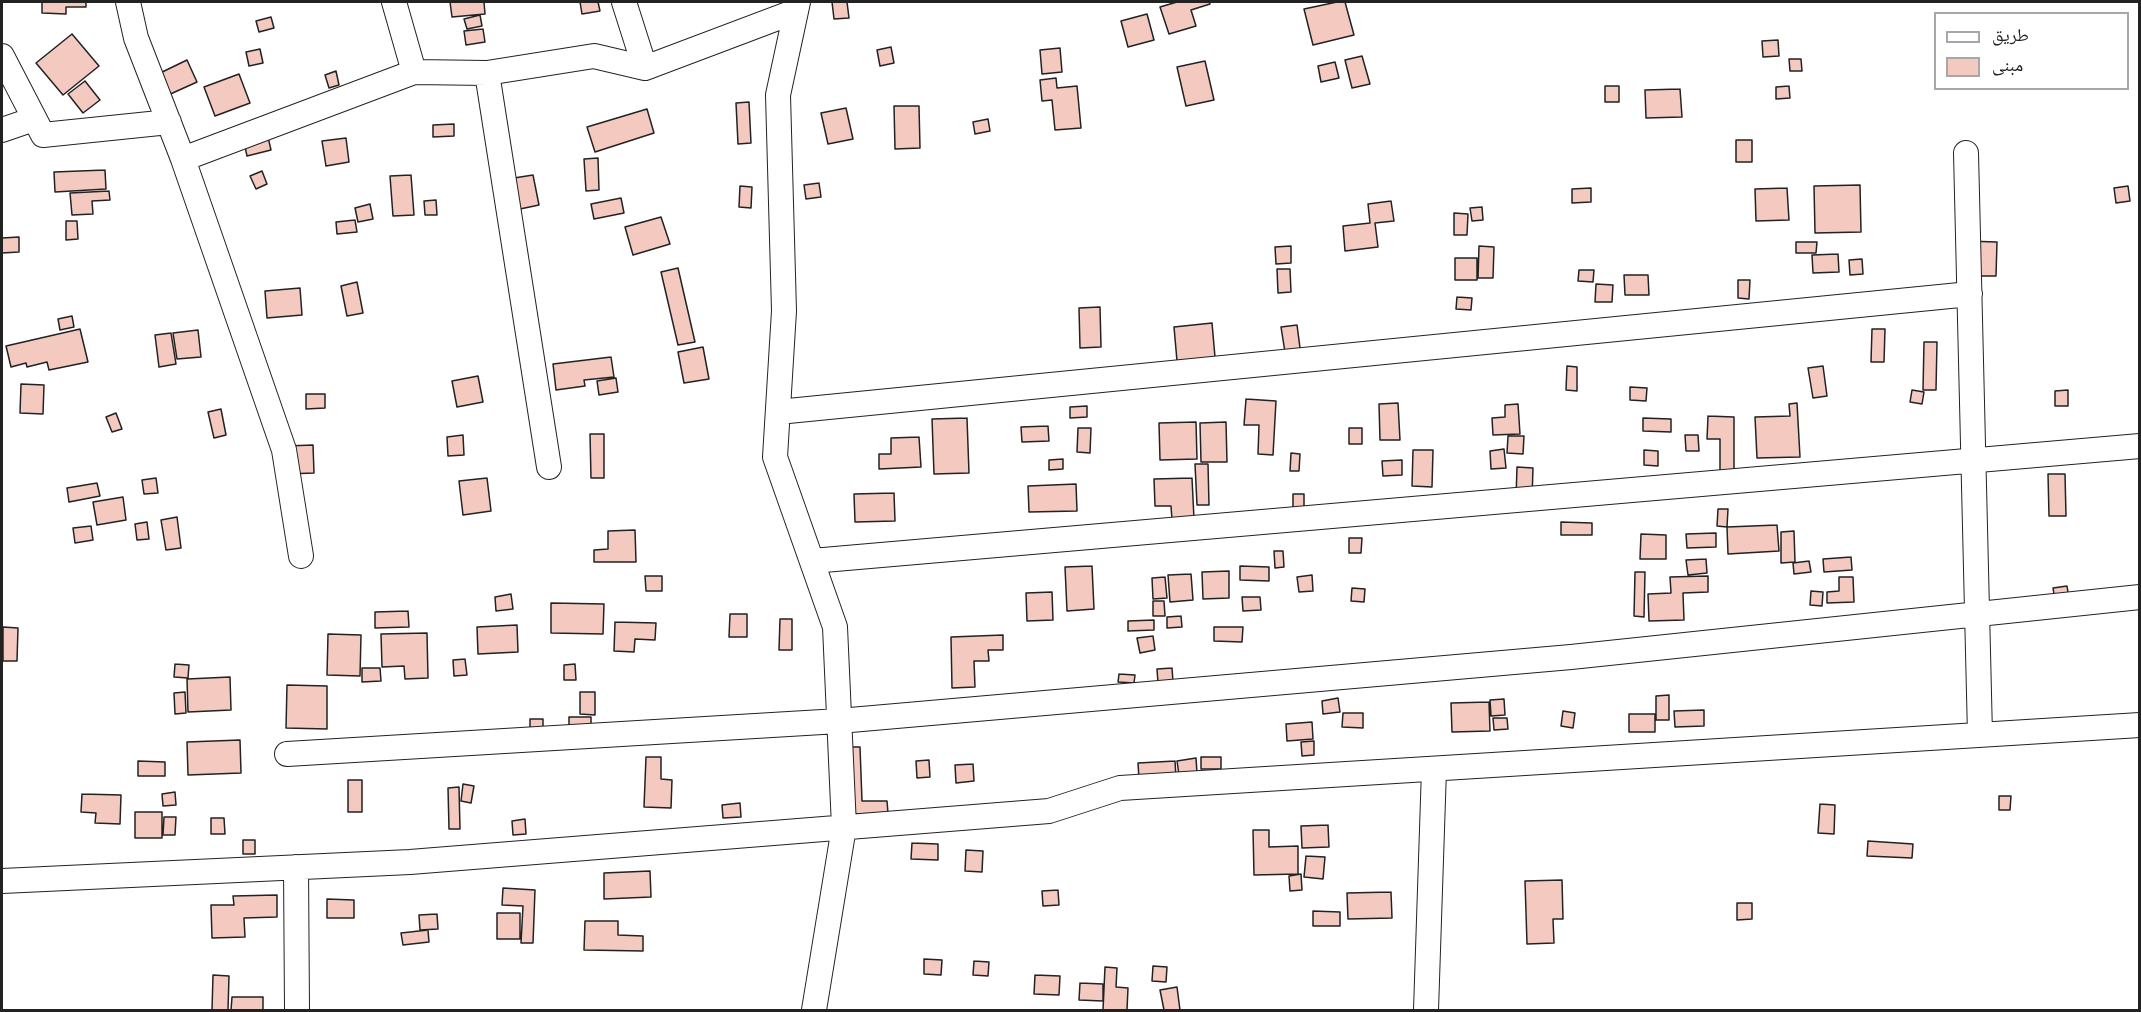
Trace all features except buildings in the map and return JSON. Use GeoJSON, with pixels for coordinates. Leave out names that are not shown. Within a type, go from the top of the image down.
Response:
{"type":"FeatureCollection","features":[{"type":"Feature","properties":{"kind":"street"},"geometry":{"type":"LineString","coordinates":[[128,2],[136,38],[183,159],[284,450],[301,556]]}},
{"type":"Feature","properties":{"kind":"street"},"geometry":{"type":"LineString","coordinates":[[394,2],[414,72]]}},
{"type":"Feature","properties":{"kind":"street"},"geometry":{"type":"LineString","coordinates":[[624,2],[645,68]]}},
{"type":"Feature","properties":{"kind":"street"},"geometry":{"type":"LineString","coordinates":[[183,159],[414,72],[487,73],[594,56],[645,68],[797,6]]}},
{"type":"Feature","properties":{"kind":"street"},"geometry":{"type":"LineString","coordinates":[[797,6],[778,95],[784,311],[775,457],[835,627],[844,827],[814,1011]]}},
{"type":"Feature","properties":{"kind":"street"},"geometry":{"type":"LineString","coordinates":[[2,56],[43,135],[169,122]]}},
{"type":"Feature","properties":{"kind":"street"},"geometry":{"type":"LineString","coordinates":[[487,73],[549,467]]}},
{"type":"Feature","properties":{"kind":"street"},"geometry":{"type":"LineString","coordinates":[[2,130],[34,119]]}},
{"type":"Feature","properties":{"kind":"street"},"geometry":{"type":"LineString","coordinates":[[1966,153],[1980,735]]}},
{"type":"Feature","properties":{"kind":"street"},"geometry":{"type":"LineString","coordinates":[[778,412],[1970,294]]}},
{"type":"Feature","properties":{"kind":"street"},"geometry":{"type":"LineString","coordinates":[[812,561],[2139,446]]}},
{"type":"Feature","properties":{"kind":"street"},"geometry":{"type":"LineString","coordinates":[[287,754],[839,722],[1571,657],[2139,597]]}},
{"type":"Feature","properties":{"kind":"street"},"geometry":{"type":"LineString","coordinates":[[2,881],[410,862],[1048,811],[1120,788],[2139,725]]}},
{"type":"Feature","properties":{"kind":"street"},"geometry":{"type":"LineString","coordinates":[[1426,1011],[1434,769]]}},
{"type":"Feature","properties":{"kind":"street"},"geometry":{"type":"LineString","coordinates":[[296,867],[297,1011]]}}]}
